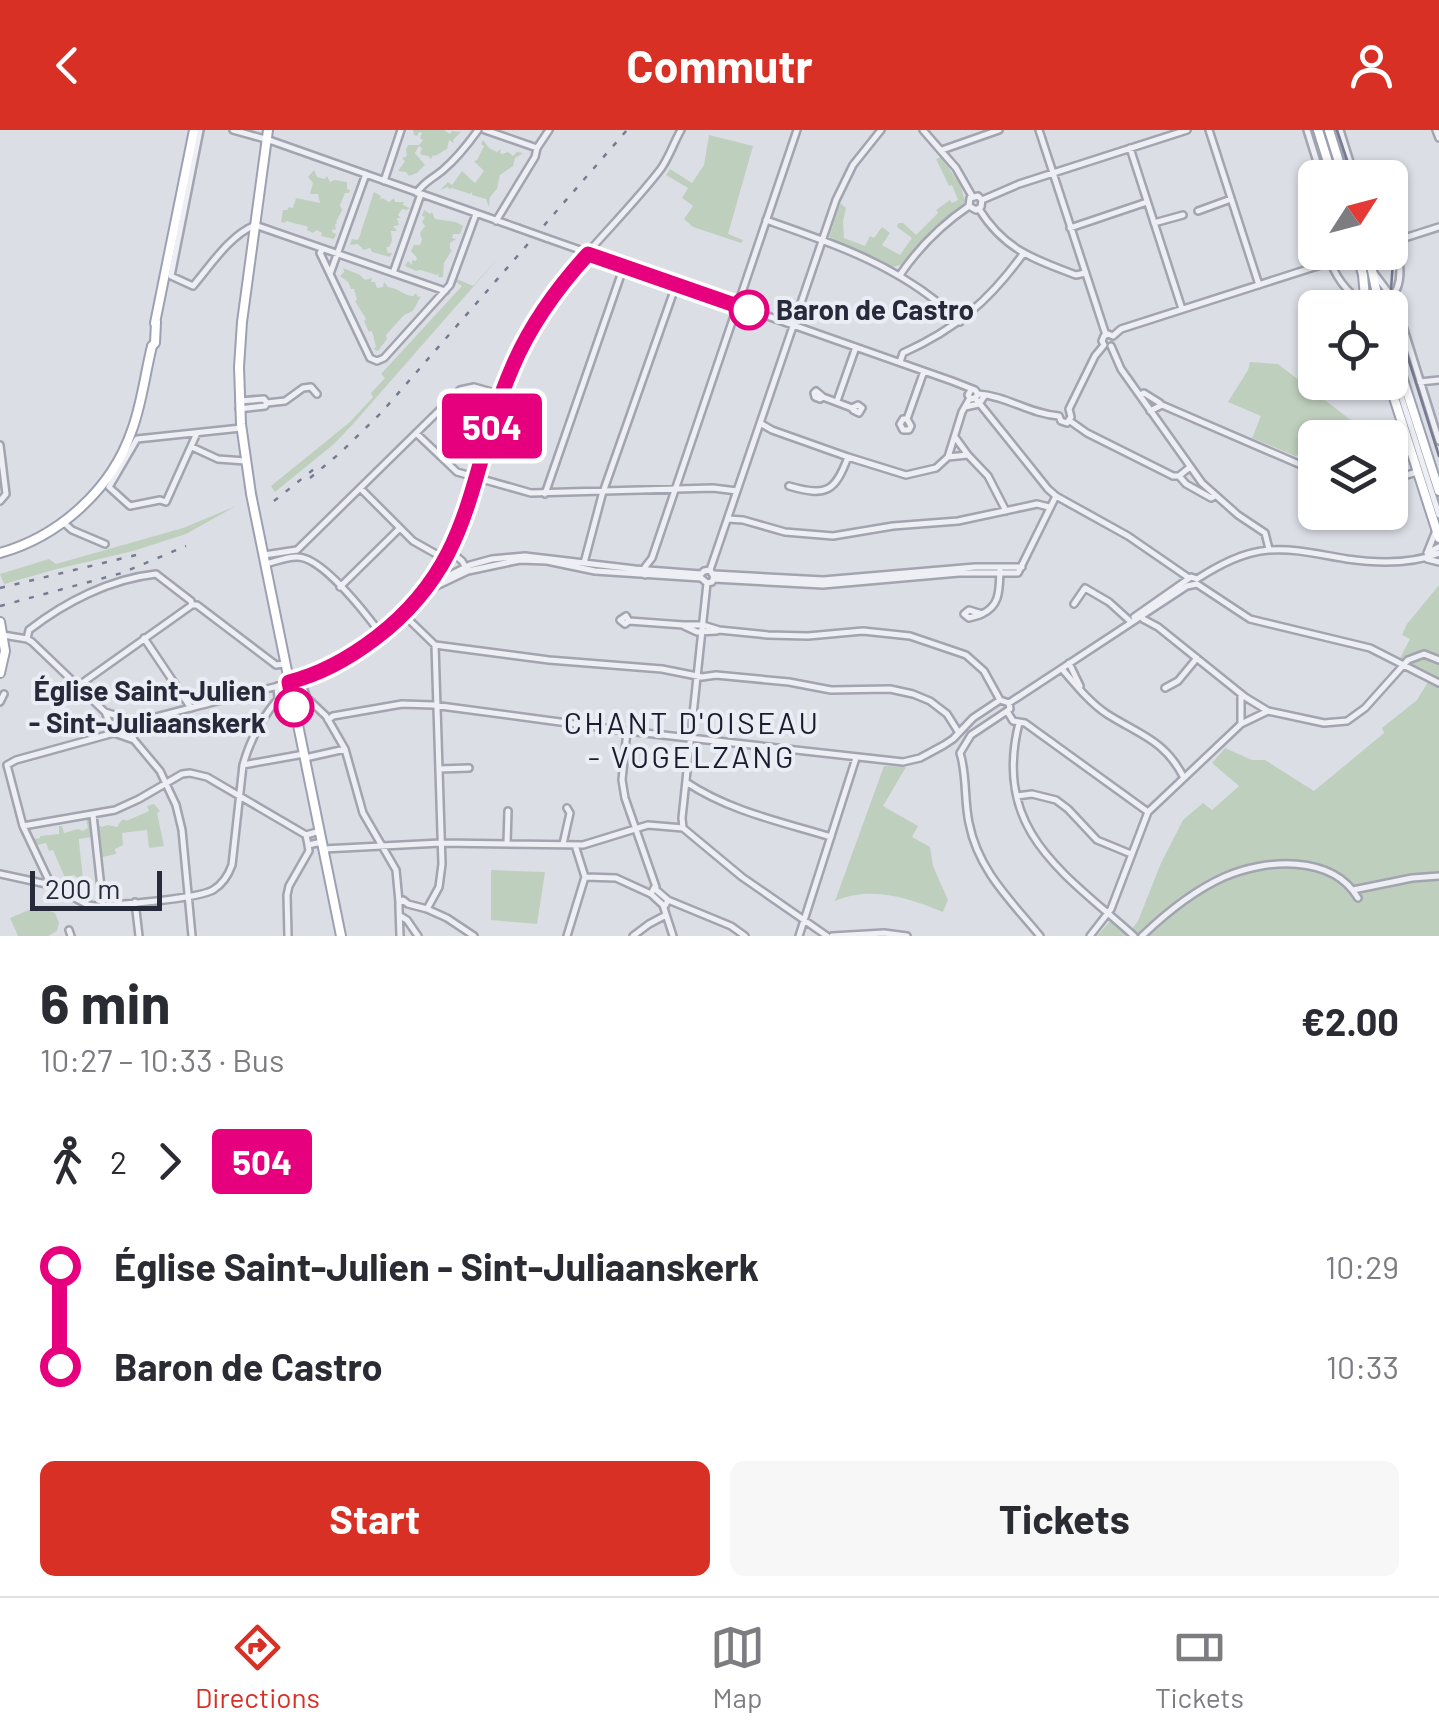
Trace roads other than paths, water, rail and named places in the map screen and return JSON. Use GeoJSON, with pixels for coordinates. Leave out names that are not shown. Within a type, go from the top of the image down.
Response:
{"type":"FeatureCollection","features":[{"type":"Feature","properties":{"kind":"main road"},"geometry":{"type":"LineString","coordinates":[[0,553],[30,542],[63,522],[96,492],[121,456],[136,419],[197,130]]}},
{"type":"Feature","properties":{"kind":"main road"},"geometry":{"type":"LineString","coordinates":[[1318,130],[1327,160]]}},
{"type":"Feature","properties":{"kind":"main road"},"geometry":{"type":"LineString","coordinates":[[1329,130],[1338,160]]}},
{"type":"Feature","properties":{"kind":"main road"},"geometry":{"type":"LineString","coordinates":[[267,135],[240,351],[241,428],[341,936]]}},
{"type":"Feature","properties":{"kind":"main road"},"geometry":{"type":"LineString","coordinates":[[1372,271],[1373,290]]}},
{"type":"Feature","properties":{"kind":"main road"},"geometry":{"type":"LineString","coordinates":[[1408,395],[1439,492]]}},
{"type":"Feature","properties":{"kind":"main road"},"geometry":{"type":"LineString","coordinates":[[1395,400],[1438,534]]}},
{"type":"Feature","properties":{"kind":"main road"},"geometry":{"type":"LineString","coordinates":[[0,622],[5,651],[0,673]]}},
{"type":"Feature","properties":{"kind":"street"},"geometry":{"type":"LineString","coordinates":[[197,130],[172,276],[194,286],[223,250],[255,225],[445,291]]}},
{"type":"Feature","properties":{"kind":"street"},"geometry":{"type":"LineString","coordinates":[[233,130],[267,135],[384,181],[958,385],[975,396],[1056,496],[1128,536],[1250,619],[1370,648],[1439,683]]}},
{"type":"Feature","properties":{"kind":"street"},"geometry":{"type":"LineString","coordinates":[[384,181],[401,130]]}},
{"type":"Feature","properties":{"kind":"street"},"geometry":{"type":"LineString","coordinates":[[393,273],[428,182],[482,130],[536,148]]}},
{"type":"Feature","properties":{"kind":"street"},"geometry":{"type":"LineString","coordinates":[[496,221],[549,130]]}},
{"type":"Feature","properties":{"kind":"street"},"geometry":{"type":"LineString","coordinates":[[122,736],[130,726],[277,686],[290,686],[339,662],[381,634],[425,591],[446,560],[462,525],[510,370],[533,324],[565,280],[658,173],[680,130]]}},
{"type":"Feature","properties":{"kind":"street"},"geometry":{"type":"LineString","coordinates":[[647,572],[797,130]]}},
{"type":"Feature","properties":{"kind":"street"},"geometry":{"type":"LineString","coordinates":[[683,828],[708,577],[840,189],[881,130]]}},
{"type":"Feature","properties":{"kind":"street"},"geometry":{"type":"LineString","coordinates":[[924,130],[960,174],[972,196]]}},
{"type":"Feature","properties":{"kind":"street"},"geometry":{"type":"LineString","coordinates":[[942,150],[999,130]]}},
{"type":"Feature","properties":{"kind":"street"},"geometry":{"type":"LineString","coordinates":[[1039,130],[1084,273],[1114,342],[1095,356],[1068,412]]}},
{"type":"Feature","properties":{"kind":"street"},"geometry":{"type":"LineString","coordinates":[[979,208],[982,200],[1187,130]]}},
{"type":"Feature","properties":{"kind":"street"},"geometry":{"type":"LineString","coordinates":[[1209,130],[1259,285]]}},
{"type":"Feature","properties":{"kind":"street"},"geometry":{"type":"LineString","coordinates":[[1307,130],[1316,160]]}},
{"type":"Feature","properties":{"kind":"street"},"geometry":{"type":"LineString","coordinates":[[1340,130],[1349,160]]}},
{"type":"Feature","properties":{"kind":"street"},"geometry":{"type":"LineString","coordinates":[[1436,130],[1439,138]]}},
{"type":"Feature","properties":{"kind":"street"},"geometry":{"type":"LineString","coordinates":[[1130,148],[1182,309]]}},
{"type":"Feature","properties":{"kind":"street"},"geometry":{"type":"LineString","coordinates":[[330,274],[366,174]]}},
{"type":"Feature","properties":{"kind":"street"},"geometry":{"type":"LineString","coordinates":[[972,196],[982,200]]}},
{"type":"Feature","properties":{"kind":"street"},"geometry":{"type":"LineString","coordinates":[[972,196],[970,206],[974,210],[979,208]]}},
{"type":"Feature","properties":{"kind":"street"},"geometry":{"type":"LineString","coordinates":[[1198,211],[1231,198]]}},
{"type":"Feature","properties":{"kind":"street"},"geometry":{"type":"LineString","coordinates":[[1070,228],[1147,202]]}},
{"type":"Feature","properties":{"kind":"street"},"geometry":{"type":"LineString","coordinates":[[900,275],[936,231],[970,206]]}},
{"type":"Feature","properties":{"kind":"street"},"geometry":{"type":"LineString","coordinates":[[979,208],[993,229],[1022,254],[1076,275],[1084,273]]}},
{"type":"Feature","properties":{"kind":"street"},"geometry":{"type":"LineString","coordinates":[[322,248],[320,253],[370,358],[377,361],[450,285],[476,214]]}},
{"type":"Feature","properties":{"kind":"street"},"geometry":{"type":"LineString","coordinates":[[1154,223],[1183,215]]}},
{"type":"Feature","properties":{"kind":"street"},"geometry":{"type":"LineString","coordinates":[[766,220],[900,275],[960,322]]}},
{"type":"Feature","properties":{"kind":"street"},"geometry":{"type":"LineString","coordinates":[[1408,237],[1439,227]]}},
{"type":"Feature","properties":{"kind":"street"},"geometry":{"type":"LineString","coordinates":[[900,362],[904,354],[960,322],[997,288],[1022,254]]}},
{"type":"Feature","properties":{"kind":"street"},"geometry":{"type":"LineString","coordinates":[[545,494],[624,266]]}},
{"type":"Feature","properties":{"kind":"street"},"geometry":{"type":"LineString","coordinates":[[1269,550],[1265,533],[1216,496],[1190,467],[1102,339],[1121,329],[1305,270]]}},
{"type":"Feature","properties":{"kind":"street"},"geometry":{"type":"LineString","coordinates":[[1372,271],[1387,290]]}},
{"type":"Feature","properties":{"kind":"street"},"geometry":{"type":"LineString","coordinates":[[587,565],[603,491],[676,284]]}},
{"type":"Feature","properties":{"kind":"street"},"geometry":{"type":"LineString","coordinates":[[1408,346],[1439,441]]}},
{"type":"Feature","properties":{"kind":"street"},"geometry":{"type":"LineString","coordinates":[[837,401],[856,347]]}},
{"type":"Feature","properties":{"kind":"street"},"geometry":{"type":"LineString","coordinates":[[907,420],[924,371]]}},
{"type":"Feature","properties":{"kind":"street"},"geometry":{"type":"LineString","coordinates":[[1420,382],[1437,380]]}},
{"type":"Feature","properties":{"kind":"street"},"geometry":{"type":"LineString","coordinates":[[239,405],[264,406],[286,401],[311,387],[317,394]]}},
{"type":"Feature","properties":{"kind":"street"},"geometry":{"type":"LineString","coordinates":[[265,560],[298,553],[460,390],[479,388],[502,395]]}},
{"type":"Feature","properties":{"kind":"street"},"geometry":{"type":"LineString","coordinates":[[1140,396],[1144,392],[1162,405],[1298,463]]}},
{"type":"Feature","properties":{"kind":"street"},"geometry":{"type":"LineString","coordinates":[[948,458],[965,407],[975,396],[994,395],[1059,416]]}},
{"type":"Feature","properties":{"kind":"street"},"geometry":{"type":"LineString","coordinates":[[823,397],[852,408]]}},
{"type":"Feature","properties":{"kind":"street"},"geometry":{"type":"LineString","coordinates":[[1402,400],[1438,512]]}},
{"type":"Feature","properties":{"kind":"street"},"geometry":{"type":"LineString","coordinates":[[1150,410],[1162,405]]}},
{"type":"Feature","properties":{"kind":"street"},"geometry":{"type":"LineString","coordinates":[[1059,416],[1068,412]]}},
{"type":"Feature","properties":{"kind":"street"},"geometry":{"type":"LineString","coordinates":[[1068,412],[1070,421]]}},
{"type":"Feature","properties":{"kind":"street"},"geometry":{"type":"LineString","coordinates":[[1059,416],[1063,423],[1070,421]]}},
{"type":"Feature","properties":{"kind":"street"},"geometry":{"type":"LineString","coordinates":[[1070,421],[1086,433],[1173,476],[1190,467]]}},
{"type":"Feature","properties":{"kind":"street"},"geometry":{"type":"LineString","coordinates":[[759,425],[906,475],[936,468],[948,458],[968,455]]}},
{"type":"Feature","properties":{"kind":"street"},"geometry":{"type":"LineString","coordinates":[[197,433],[166,502],[130,506],[108,487],[137,439],[241,428]]}},
{"type":"Feature","properties":{"kind":"street"},"geometry":{"type":"LineString","coordinates":[[416,432],[453,470],[530,494],[675,488],[719,489],[736,494]]}},
{"type":"Feature","properties":{"kind":"street"},"geometry":{"type":"LineString","coordinates":[[955,437],[995,486],[1006,510]]}},
{"type":"Feature","properties":{"kind":"street"},"geometry":{"type":"LineString","coordinates":[[0,445],[6,494],[0,501]]}},
{"type":"Feature","properties":{"kind":"street"},"geometry":{"type":"LineString","coordinates":[[192,447],[218,459],[245,461]]}},
{"type":"Feature","properties":{"kind":"street"},"geometry":{"type":"LineString","coordinates":[[790,486],[824,491],[838,481],[848,457]]}},
{"type":"Feature","properties":{"kind":"street"},"geometry":{"type":"LineString","coordinates":[[1408,475],[1417,472]]}},
{"type":"Feature","properties":{"kind":"street"},"geometry":{"type":"LineString","coordinates":[[1179,476],[1211,498],[1216,496]]}},
{"type":"Feature","properties":{"kind":"street"},"geometry":{"type":"LineString","coordinates":[[360,488],[413,541],[446,560]]}},
{"type":"Feature","properties":{"kind":"street"},"geometry":{"type":"LineString","coordinates":[[437,574],[446,577],[510,559],[539,558],[635,572],[823,580],[959,568],[1000,570],[1022,567],[1056,496]]}},
{"type":"Feature","properties":{"kind":"street"},"geometry":{"type":"LineString","coordinates":[[1426,499],[1438,512]]}},
{"type":"Feature","properties":{"kind":"street"},"geometry":{"type":"LineString","coordinates":[[995,513],[1000,501]]}},
{"type":"Feature","properties":{"kind":"street"},"geometry":{"type":"LineString","coordinates":[[729,515],[785,532],[833,536],[893,526],[958,522],[1040,504],[1049,507]]}},
{"type":"Feature","properties":{"kind":"street"},"geometry":{"type":"LineString","coordinates":[[63,522],[105,544]]}},
{"type":"Feature","properties":{"kind":"street"},"geometry":{"type":"LineString","coordinates":[[340,587],[400,528]]}},
{"type":"Feature","properties":{"kind":"street"},"geometry":{"type":"LineString","coordinates":[[1425,555],[1438,534]]}},
{"type":"Feature","properties":{"kind":"street"},"geometry":{"type":"LineString","coordinates":[[1124,627],[1229,561],[1269,550],[1298,550],[1363,561],[1439,550]]}},
{"type":"Feature","properties":{"kind":"street"},"geometry":{"type":"LineString","coordinates":[[450,551],[467,569]]}},
{"type":"Feature","properties":{"kind":"street"},"geometry":{"type":"LineString","coordinates":[[298,553],[317,564],[381,634]]}},
{"type":"Feature","properties":{"kind":"street"},"geometry":{"type":"LineString","coordinates":[[1425,555],[1439,562]]}},
{"type":"Feature","properties":{"kind":"street"},"geometry":{"type":"LineString","coordinates":[[425,591],[467,569]]}},
{"type":"Feature","properties":{"kind":"street"},"geometry":{"type":"LineString","coordinates":[[980,615],[996,603],[1000,570]]}},
{"type":"Feature","properties":{"kind":"street"},"geometry":{"type":"LineString","coordinates":[[1180,572],[1180,584]]}},
{"type":"Feature","properties":{"kind":"street"},"geometry":{"type":"LineString","coordinates":[[27,639],[29,630],[66,604],[152,574],[192,601],[192,605]]}},
{"type":"Feature","properties":{"kind":"street"},"geometry":{"type":"LineString","coordinates":[[328,720],[402,704],[437,706],[903,762],[951,750],[1180,584],[1192,581]]}},
{"type":"Feature","properties":{"kind":"street"},"geometry":{"type":"LineString","coordinates":[[1074,604],[1084,588],[1130,621]]}},
{"type":"Feature","properties":{"kind":"street"},"geometry":{"type":"LineString","coordinates":[[78,686],[192,605],[276,665],[285,664]]}},
{"type":"Feature","properties":{"kind":"street"},"geometry":{"type":"LineString","coordinates":[[1144,612],[1148,622],[1268,711],[1324,723],[1347,721],[1365,708],[1402,664],[1417,655],[1439,660]]}},
{"type":"Feature","properties":{"kind":"street"},"geometry":{"type":"LineString","coordinates":[[403,614],[434,645],[602,666],[789,682],[831,690],[878,688],[905,692],[944,711],[959,733]]}},
{"type":"Feature","properties":{"kind":"street"},"geometry":{"type":"LineString","coordinates":[[629,621],[795,636],[864,632],[910,636],[966,656],[984,671],[1009,707],[1013,721],[1025,723],[1148,812]]}},
{"type":"Feature","properties":{"kind":"street"},"geometry":{"type":"LineString","coordinates":[[2,638],[27,639],[105,712],[114,733]]}},
{"type":"Feature","properties":{"kind":"street"},"geometry":{"type":"LineString","coordinates":[[144,638],[191,708]]}},
{"type":"Feature","properties":{"kind":"street"},"geometry":{"type":"LineString","coordinates":[[427,908],[442,875],[434,645]]}},
{"type":"Feature","properties":{"kind":"street"},"geometry":{"type":"LineString","coordinates":[[1166,688],[1178,681],[1196,658]]}},
{"type":"Feature","properties":{"kind":"street"},"geometry":{"type":"LineString","coordinates":[[1069,663],[1081,689]]}},
{"type":"Feature","properties":{"kind":"street"},"geometry":{"type":"LineString","coordinates":[[1062,668],[1106,713],[1152,739],[1192,770]]}},
{"type":"Feature","properties":{"kind":"street"},"geometry":{"type":"LineString","coordinates":[[300,679],[307,698],[328,720],[345,750],[363,813],[396,870],[403,911],[418,936]]}},
{"type":"Feature","properties":{"kind":"street"},"geometry":{"type":"LineString","coordinates":[[0,874],[51,885],[88,905],[103,906],[188,896],[215,888],[229,873],[234,857],[243,765],[256,730],[278,699],[277,686]]}},
{"type":"Feature","properties":{"kind":"street"},"geometry":{"type":"LineString","coordinates":[[996,690],[1009,707]]}},
{"type":"Feature","properties":{"kind":"street"},"geometry":{"type":"LineString","coordinates":[[0,702],[4,694]]}},
{"type":"Feature","properties":{"kind":"street"},"geometry":{"type":"LineString","coordinates":[[1241,694],[1242,724]]}},
{"type":"Feature","properties":{"kind":"street"},"geometry":{"type":"LineString","coordinates":[[1000,700],[969,722],[951,750],[980,858],[1040,936]]}},
{"type":"Feature","properties":{"kind":"street"},"geometry":{"type":"LineString","coordinates":[[1090,936],[1109,914],[1148,812],[1242,724],[1268,711]]}},
{"type":"Feature","properties":{"kind":"street"},"geometry":{"type":"LineString","coordinates":[[105,712],[125,718],[134,740],[151,758],[176,805],[192,936]]}},
{"type":"Feature","properties":{"kind":"street"},"geometry":{"type":"LineString","coordinates":[[110,724],[118,716]]}},
{"type":"Feature","properties":{"kind":"street"},"geometry":{"type":"LineString","coordinates":[[969,722],[976,732]]}},
{"type":"Feature","properties":{"kind":"street"},"geometry":{"type":"LineString","coordinates":[[1018,722],[1013,765],[1017,796],[1027,826],[1048,859],[1134,936]]}},
{"type":"Feature","properties":{"kind":"street"},"geometry":{"type":"LineString","coordinates":[[627,731],[622,780],[654,890],[665,903],[730,926],[745,936]]}},
{"type":"Feature","properties":{"kind":"street"},"geometry":{"type":"LineString","coordinates":[[51,885],[23,826],[8,763],[114,733],[134,740]]}},
{"type":"Feature","properties":{"kind":"street"},"geometry":{"type":"LineString","coordinates":[[243,765],[345,750]]}},
{"type":"Feature","properties":{"kind":"street"},"geometry":{"type":"LineString","coordinates":[[800,936],[856,758]]}},
{"type":"Feature","properties":{"kind":"street"},"geometry":{"type":"LineString","coordinates":[[1176,761],[1184,778]]}},
{"type":"Feature","properties":{"kind":"street"},"geometry":{"type":"LineString","coordinates":[[440,769],[469,768]]}},
{"type":"Feature","properties":{"kind":"street"},"geometry":{"type":"LineString","coordinates":[[23,826],[128,805],[182,774],[200,774],[306,834],[320,831]]}},
{"type":"Feature","properties":{"kind":"street"},"geometry":{"type":"LineString","coordinates":[[686,782],[725,804],[831,837]]}},
{"type":"Feature","properties":{"kind":"street"},"geometry":{"type":"LineString","coordinates":[[1017,796],[1032,794],[1056,800],[1097,840],[1132,854]]}},
{"type":"Feature","properties":{"kind":"street"},"geometry":{"type":"LineString","coordinates":[[563,844],[570,814],[567,808]]}},
{"type":"Feature","properties":{"kind":"street"},"geometry":{"type":"LineString","coordinates":[[507,842],[508,811]]}},
{"type":"Feature","properties":{"kind":"street"},"geometry":{"type":"LineString","coordinates":[[93,815],[103,906]]}},
{"type":"Feature","properties":{"kind":"street"},"geometry":{"type":"LineString","coordinates":[[673,826],[682,818]]}},
{"type":"Feature","properties":{"kind":"street"},"geometry":{"type":"LineString","coordinates":[[308,845],[590,844],[636,828],[673,826],[683,828],[725,864],[829,936],[907,936]]}},
{"type":"Feature","properties":{"kind":"street"},"geometry":{"type":"LineString","coordinates":[[288,936],[287,895],[309,851],[306,834]]}},
{"type":"Feature","properties":{"kind":"street"},"geometry":{"type":"LineString","coordinates":[[567,936],[585,877],[575,844]]}},
{"type":"Feature","properties":{"kind":"street"},"geometry":{"type":"LineString","coordinates":[[1142,936],[1196,893],[1226,876],[1257,867],[1298,864],[1320,868],[1354,890],[1358,898]]}},
{"type":"Feature","properties":{"kind":"street"},"geometry":{"type":"LineString","coordinates":[[1354,890],[1382,882],[1439,876]]}},
{"type":"Feature","properties":{"kind":"street"},"geometry":{"type":"LineString","coordinates":[[585,877],[616,878],[654,890]]}},
{"type":"Feature","properties":{"kind":"street"},"geometry":{"type":"LineString","coordinates":[[135,902],[139,936]]}},
{"type":"Feature","properties":{"kind":"street"},"geometry":{"type":"LineString","coordinates":[[665,903],[673,936]]}},
{"type":"Feature","properties":{"kind":"street"},"geometry":{"type":"LineString","coordinates":[[403,911],[427,908],[474,936]]}},
{"type":"Feature","properties":{"kind":"street"},"geometry":{"type":"LineString","coordinates":[[400,936],[403,911]]}},
{"type":"Feature","properties":{"kind":"street"},"geometry":{"type":"LineString","coordinates":[[634,936],[666,916]]}},
{"type":"Feature","properties":{"kind":"tram line"},"geometry":{"type":"LineString","coordinates":[[1337,130],[1347,160]]}},
{"type":"Feature","properties":{"kind":"tram line"},"geometry":{"type":"LineString","coordinates":[[1392,270],[1392,307],[1439,456]]}},
{"type":"Feature","properties":{"kind":"railway"},"geometry":{"type":"LineString","coordinates":[[310,478],[381,413],[627,130]]}},
{"type":"Feature","properties":{"kind":"railway"},"geometry":{"type":"LineString","coordinates":[[274,501],[319,465]]}},
{"type":"Feature","properties":{"kind":"railway"},"geometry":{"type":"LineString","coordinates":[[0,606],[122,573],[186,546]]}},
{"type":"Feature","properties":{"kind":"railway"},"geometry":{"type":"LineString","coordinates":[[0,588],[136,555]]}},
{"type":"Feature","properties":{"kind":"place","name":"Baron de Castro"},"geometry":{"type":"Point","coordinates":[749,310]}},
{"type":"Feature","properties":{"kind":"place","name":"Église Saint-Julien - Sint-Juliaanskerk"},"geometry":{"type":"Point","coordinates":[294,707]}},
{"type":"Feature","properties":{"kind":"district","name":"CHANT D'OISEAU - VOGELZANG"},"geometry":{"type":"Point","coordinates":[692,741]}}]}
